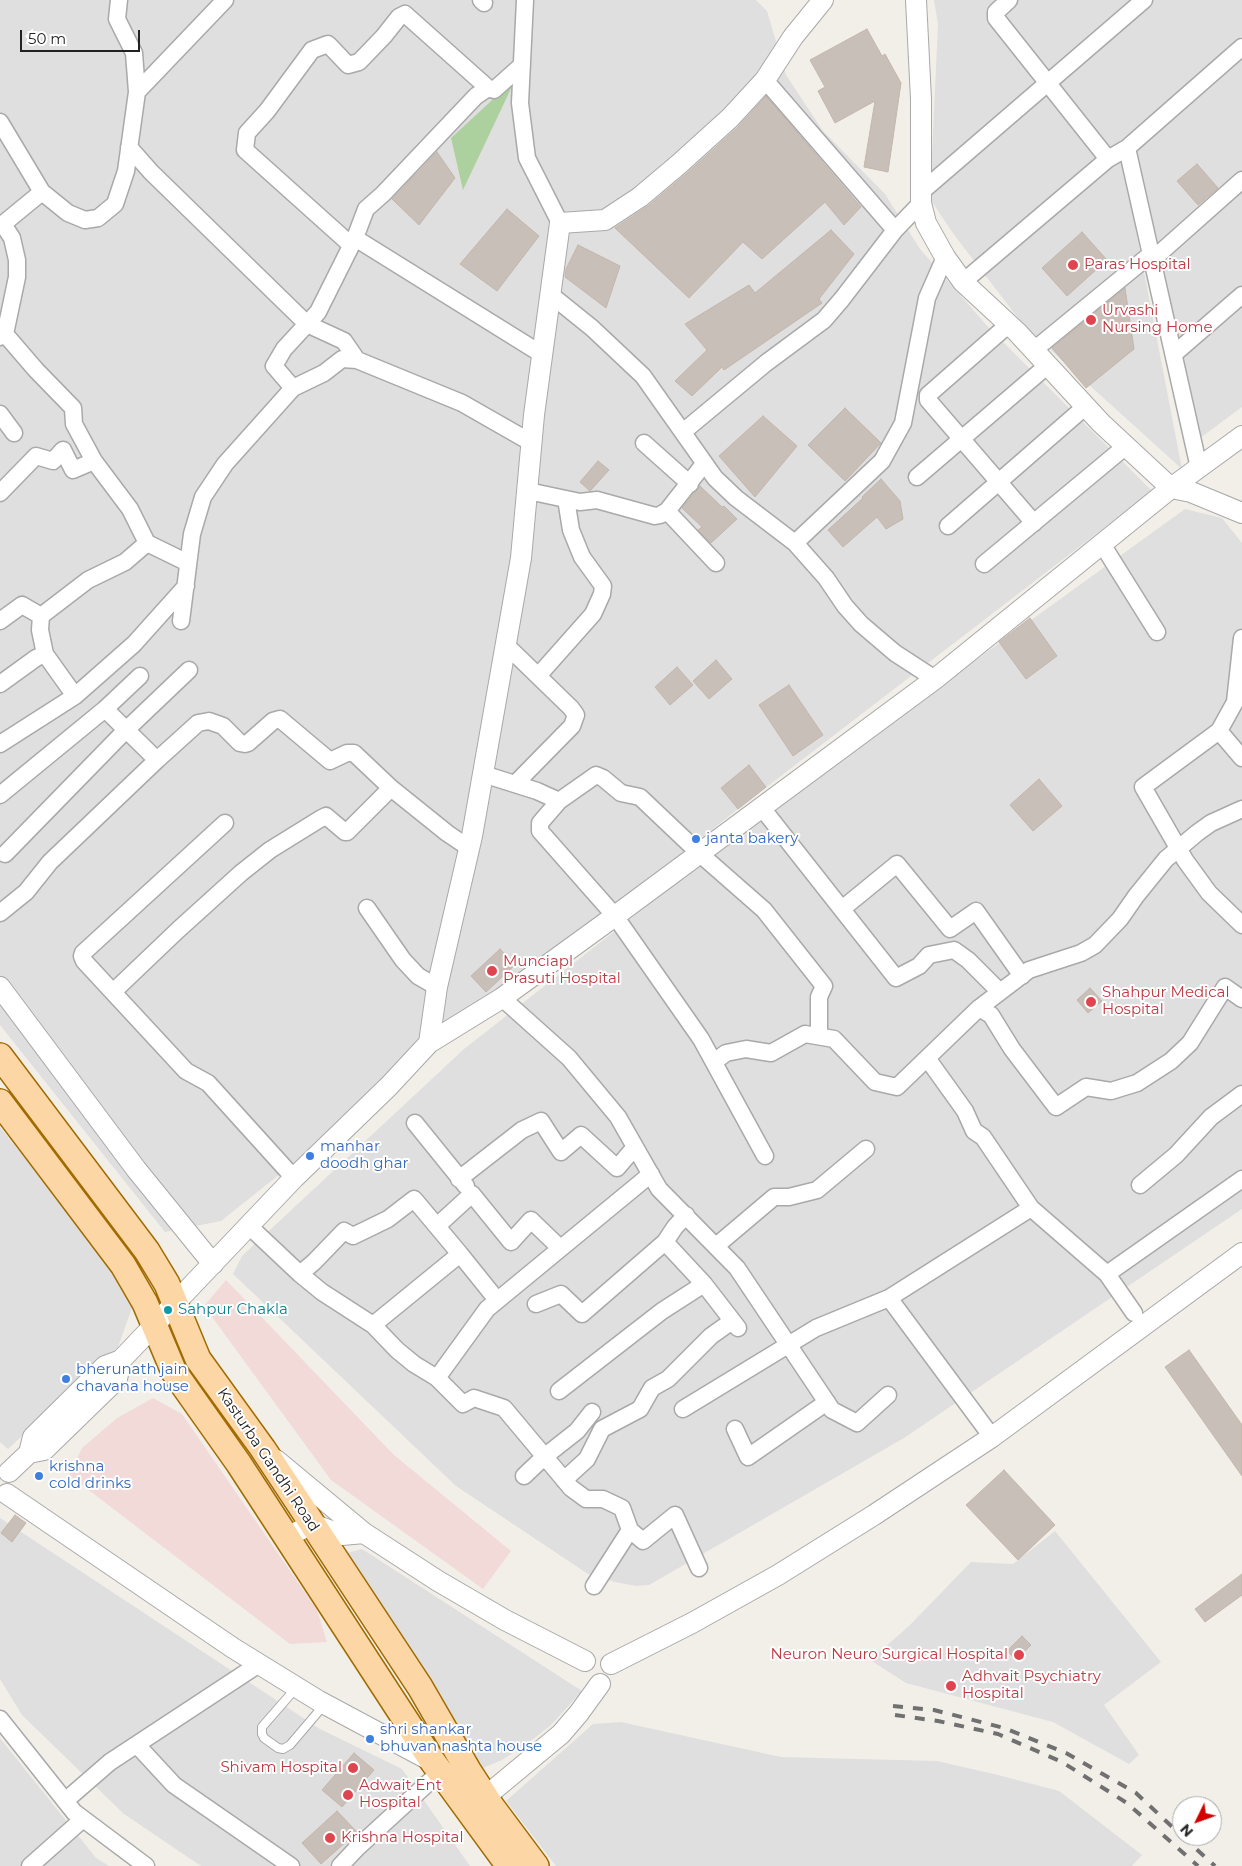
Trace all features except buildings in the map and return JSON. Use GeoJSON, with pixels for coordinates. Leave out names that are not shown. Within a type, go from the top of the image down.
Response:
{"type":"FeatureCollection","features":[{"type":"Feature","properties":{"kind":"main road","name":"Kasturba Gandhi Road"},"geometry":{"type":"LineString","coordinates":[[0,1056],[147,1251],[176,1303],[198,1359],[263,1449],[420,1687],[485,1797],[536,1866]]}},
{"type":"Feature","properties":{"kind":"main road","name":"Kasturba Gandhi Road"},"geometry":{"type":"LineString","coordinates":[[0,1102],[124,1265],[155,1325],[174,1372],[239,1464],[436,1767],[509,1866]]}},
{"type":"Feature","properties":{"kind":"street"},"geometry":{"type":"LineString","coordinates":[[0,122],[42,192],[68,213],[85,220],[98,218],[115,204],[126,171],[137,92],[134,54],[117,19],[119,0]]}},
{"type":"Feature","properties":{"kind":"street"},"geometry":{"type":"LineString","coordinates":[[137,92],[226,0]]}},
{"type":"Feature","properties":{"kind":"street"},"geometry":{"type":"LineString","coordinates":[[429,1043],[437,987],[469,848],[521,558],[532,443],[560,223],[528,158],[520,102],[525,0]]}},
{"type":"Feature","properties":{"kind":"street"},"geometry":{"type":"LineString","coordinates":[[560,223],[605,220],[640,197],[730,118],[765,80],[793,38],[823,0]]}},
{"type":"Feature","properties":{"kind":"street"},"geometry":{"type":"LineString","coordinates":[[916,0],[921,99],[920,198],[926,222],[945,257],[963,282],[1009,324],[1086,406],[1171,488],[1191,492],[1242,513]]}},
{"type":"Feature","properties":{"kind":"street"},"geometry":{"type":"LineString","coordinates":[[1009,0],[996,12],[996,18],[1049,82],[1108,159]]}},
{"type":"Feature","properties":{"kind":"street"},"geometry":{"type":"LineString","coordinates":[[684,431],[766,363],[824,320],[834,310],[920,198],[1144,0]]}},
{"type":"Feature","properties":{"kind":"street"},"geometry":{"type":"LineString","coordinates":[[522,65],[494,90],[488,88],[405,14],[399,17],[359,62],[348,64],[328,44],[312,50],[267,111],[247,133],[245,150],[353,242],[543,355]]}},
{"type":"Feature","properties":{"kind":"street"},"geometry":{"type":"LineString","coordinates":[[963,282],[1108,159],[1127,148],[1242,47]]}},
{"type":"Feature","properties":{"kind":"street"},"geometry":{"type":"LineString","coordinates":[[765,80],[895,230]]}},
{"type":"Feature","properties":{"kind":"street"},"geometry":{"type":"LineString","coordinates":[[293,388],[274,366],[284,349],[318,312],[353,242],[366,208],[383,194],[476,96],[488,88]]}},
{"type":"Feature","properties":{"kind":"street"},"geometry":{"type":"LineString","coordinates":[[129,147],[151,172],[307,324],[344,342],[357,360]]}},
{"type":"Feature","properties":{"kind":"street"},"geometry":{"type":"LineString","coordinates":[[1127,148],[1199,468]]}},
{"type":"Feature","properties":{"kind":"street"},"geometry":{"type":"LineString","coordinates":[[1034,350],[1152,257],[1242,180]]}},
{"type":"Feature","properties":{"kind":"street"},"geometry":{"type":"LineString","coordinates":[[42,192],[2,223],[12,238],[17,260],[17,277],[2,335],[73,408],[74,424],[94,461],[130,509],[147,543],[188,563]]}},
{"type":"Feature","properties":{"kind":"street"},"geometry":{"type":"LineString","coordinates":[[795,543],[882,460],[902,423],[927,298],[945,257]]}},
{"type":"Feature","properties":{"kind":"street"},"geometry":{"type":"LineString","coordinates":[[1174,354],[1242,294]]}},
{"type":"Feature","properties":{"kind":"street"},"geometry":{"type":"LineString","coordinates":[[551,295],[592,328],[642,376],[684,431],[715,478],[736,498],[795,543],[826,578],[845,606],[861,624],[895,653],[935,679]]}},
{"type":"Feature","properties":{"kind":"street"},"geometry":{"type":"LineString","coordinates":[[1009,324],[928,395],[929,403],[1034,523]]}},
{"type":"Feature","properties":{"kind":"street"},"geometry":{"type":"LineString","coordinates":[[181,622],[192,534],[203,497],[225,464],[293,388],[324,373],[342,359],[357,360],[462,403],[532,443]]}},
{"type":"Feature","properties":{"kind":"street"},"geometry":{"type":"LineString","coordinates":[[917,477],[1048,365]]}},
{"type":"Feature","properties":{"kind":"street"},"geometry":{"type":"LineString","coordinates":[[948,526],[1086,406]]}},
{"type":"Feature","properties":{"kind":"street"},"geometry":{"type":"LineString","coordinates":[[0,414],[14,433]]}},
{"type":"Feature","properties":{"kind":"street"},"geometry":{"type":"LineString","coordinates":[[4,1479],[29,1453],[44,1450],[117,1379],[122,1360],[294,1178],[389,1086],[429,1043],[502,998],[935,679],[1171,488],[1242,436]]}},
{"type":"Feature","properties":{"kind":"street"},"geometry":{"type":"LineString","coordinates":[[644,443],[690,484]]}},
{"type":"Feature","properties":{"kind":"street"},"geometry":{"type":"LineString","coordinates":[[984,564],[1126,446]]}},
{"type":"Feature","properties":{"kind":"street"},"geometry":{"type":"LineString","coordinates":[[0,493],[36,456],[53,461],[63,450],[73,470],[94,461]]}},
{"type":"Feature","properties":{"kind":"street"},"geometry":{"type":"LineString","coordinates":[[528,491],[580,502],[597,500],[655,516],[668,511],[704,464]]}},
{"type":"Feature","properties":{"kind":"street"},"geometry":{"type":"LineString","coordinates":[[538,676],[593,614],[602,594],[603,586],[582,557],[571,530],[566,500]]}},
{"type":"Feature","properties":{"kind":"street"},"geometry":{"type":"LineString","coordinates":[[668,511],[716,563]]}},
{"type":"Feature","properties":{"kind":"street"},"geometry":{"type":"LineString","coordinates":[[75,696],[44,654],[40,630],[41,616],[88,580],[125,562],[147,543]]}},
{"type":"Feature","properties":{"kind":"street"},"geometry":{"type":"LineString","coordinates":[[1102,544],[1157,632]]}},
{"type":"Feature","properties":{"kind":"street"},"geometry":{"type":"LineString","coordinates":[[0,744],[75,696],[134,644],[186,586]]}},
{"type":"Feature","properties":{"kind":"street"},"geometry":{"type":"LineString","coordinates":[[0,621],[22,605],[41,616]]}},
{"type":"Feature","properties":{"kind":"street"},"geometry":{"type":"LineString","coordinates":[[506,646],[572,708],[576,715],[575,721],[515,784]]}},
{"type":"Feature","properties":{"kind":"street"},"geometry":{"type":"LineString","coordinates":[[1241,653],[1240,687],[1235,702],[1219,731],[1143,787],[1178,848],[1209,893],[1242,925]]}},
{"type":"Feature","properties":{"kind":"street"},"geometry":{"type":"LineString","coordinates":[[0,684],[44,654]]}},
{"type":"Feature","properties":{"kind":"street"},"geometry":{"type":"LineString","coordinates":[[5,854],[126,730],[189,670]]}},
{"type":"Feature","properties":{"kind":"street"},"geometry":{"type":"LineString","coordinates":[[0,795],[105,709],[140,676]]}},
{"type":"Feature","properties":{"kind":"street"},"geometry":{"type":"LineString","coordinates":[[105,709],[157,760]]}},
{"type":"Feature","properties":{"kind":"street"},"geometry":{"type":"LineString","coordinates":[[0,913],[26,892],[50,862],[157,760],[198,723],[209,721],[223,726],[240,743],[245,744],[273,721],[280,720],[326,759],[334,761],[347,753],[354,754],[447,833],[469,848]]}},
{"type":"Feature","properties":{"kind":"street"},"geometry":{"type":"LineString","coordinates":[[1219,731],[1242,758]]}},
{"type":"Feature","properties":{"kind":"street"},"geometry":{"type":"LineString","coordinates":[[483,774],[537,790],[559,801]]}},
{"type":"Feature","properties":{"kind":"street"},"geometry":{"type":"LineString","coordinates":[[765,1156],[701,1039],[615,916],[540,831],[540,823],[559,801],[592,776],[600,776],[621,793],[640,797],[699,853],[764,910],[824,986],[819,997],[819,1036]]}},
{"type":"Feature","properties":{"kind":"street"},"geometry":{"type":"LineString","coordinates":[[114,992],[178,930],[241,873],[270,850],[326,816],[347,832],[392,788]]}},
{"type":"Feature","properties":{"kind":"street"},"geometry":{"type":"LineString","coordinates":[[762,808],[896,978],[919,966],[929,955],[954,950],[968,960],[1000,992]]}},
{"type":"Feature","properties":{"kind":"street"},"geometry":{"type":"LineString","coordinates":[[714,1062],[726,1054],[746,1049],[771,1053],[805,1034],[834,1039],[875,1082],[897,1087],[980,1008],[1030,970],[1081,953],[1095,945],[1108,934],[1153,875],[1178,848],[1211,824],[1242,809]]}},
{"type":"Feature","properties":{"kind":"street"},"geometry":{"type":"LineString","coordinates":[[224,823],[83,953],[84,961],[186,1071],[208,1083],[294,1178]]}},
{"type":"Feature","properties":{"kind":"street"},"geometry":{"type":"LineString","coordinates":[[842,909],[897,864],[950,928],[976,911],[1022,976]]}},
{"type":"Feature","properties":{"kind":"street"},"geometry":{"type":"LineString","coordinates":[[367,908],[403,960],[418,976],[437,987]]}},
{"type":"Feature","properties":{"kind":"street"},"geometry":{"type":"LineString","coordinates":[[0,987],[136,1169],[213,1264]]}},
{"type":"Feature","properties":{"kind":"street"},"geometry":{"type":"LineString","coordinates":[[980,1008],[991,1016],[1012,1049],[1056,1107],[1086,1087],[1111,1091],[1138,1083],[1171,1061],[1190,1043],[1225,987],[1242,999]]}},
{"type":"Feature","properties":{"kind":"street"},"geometry":{"type":"LineString","coordinates":[[502,998],[569,1058],[618,1117],[659,1188],[737,1268],[832,1410],[857,1423],[888,1396]]}},
{"type":"Feature","properties":{"kind":"street"},"geometry":{"type":"LineString","coordinates":[[926,1058],[965,1111],[974,1131],[983,1137],[1031,1208],[1108,1274],[1134,1313]]}},
{"type":"Feature","properties":{"kind":"street"},"geometry":{"type":"LineString","coordinates":[[1140,1185],[1176,1155],[1212,1117],[1242,1094]]}},
{"type":"Feature","properties":{"kind":"street"},"geometry":{"type":"LineString","coordinates":[[460,1178],[522,1130],[541,1121],[561,1152],[581,1135],[617,1168],[635,1147]]}},
{"type":"Feature","properties":{"kind":"street"},"geometry":{"type":"LineString","coordinates":[[415,1123],[512,1242],[531,1220],[560,1248]]}},
{"type":"Feature","properties":{"kind":"street"},"geometry":{"type":"LineString","coordinates":[[716,1246],[774,1197],[789,1197],[816,1190],[866,1149]]}},
{"type":"Feature","properties":{"kind":"street"},"geometry":{"type":"LineString","coordinates":[[437,1378],[487,1309],[651,1174]]}},
{"type":"Feature","properties":{"kind":"street"},"geometry":{"type":"LineString","coordinates":[[1108,1274],[1242,1179]]}},
{"type":"Feature","properties":{"kind":"street"},"geometry":{"type":"LineString","coordinates":[[437,1226],[472,1194]]}},
{"type":"Feature","properties":{"kind":"street"},"geometry":{"type":"LineString","coordinates":[[300,1274],[344,1231],[353,1236],[388,1219],[414,1199],[497,1300]]}},
{"type":"Feature","properties":{"kind":"street"},"geometry":{"type":"LineString","coordinates":[[683,1409],[816,1328],[889,1298],[1031,1208]]}},
{"type":"Feature","properties":{"kind":"street"},"geometry":{"type":"LineString","coordinates":[[536,1304],[561,1294],[582,1314],[665,1242],[675,1227],[686,1216]]}},
{"type":"Feature","properties":{"kind":"street"},"geometry":{"type":"LineString","coordinates":[[249,1226],[300,1274],[322,1292],[373,1325],[397,1350],[414,1364],[437,1378],[463,1404],[474,1398],[504,1408],[571,1488],[586,1499],[603,1499],[622,1508],[630,1530],[643,1541],[675,1515],[699,1568]]}},
{"type":"Feature","properties":{"kind":"street"},"geometry":{"type":"LineString","coordinates":[[564,1480],[587,1459],[602,1429],[640,1409],[652,1388],[668,1379],[711,1336],[735,1325],[704,1284],[665,1242]]}},
{"type":"Feature","properties":{"kind":"street"},"geometry":{"type":"LineString","coordinates":[[611,1664],[692,1623],[778,1575],[874,1515],[992,1436],[1242,1253]]}},
{"type":"Feature","properties":{"kind":"street"},"geometry":{"type":"LineString","coordinates":[[373,1325],[460,1254]]}},
{"type":"Feature","properties":{"kind":"street"},"geometry":{"type":"LineString","coordinates":[[559,1391],[662,1311],[704,1284]]}},
{"type":"Feature","properties":{"kind":"street"},"geometry":{"type":"LineString","coordinates":[[889,1298],[992,1436]]}},
{"type":"Feature","properties":{"kind":"street"},"geometry":{"type":"LineString","coordinates":[[735,1429],[748,1457],[827,1402]]}},
{"type":"Feature","properties":{"kind":"street"},"geometry":{"type":"LineString","coordinates":[[524,1476],[544,1457],[577,1431],[592,1412]]}},
{"type":"Feature","properties":{"kind":"street"},"geometry":{"type":"LineString","coordinates":[[263,1449],[364,1533],[438,1581],[505,1620],[585,1662]]}},
{"type":"Feature","properties":{"kind":"street"},"geometry":{"type":"LineString","coordinates":[[4,1479],[233,1648],[325,1704],[436,1767],[340,1866]]}},
{"type":"Feature","properties":{"kind":"street"},"geometry":{"type":"LineString","coordinates":[[4,1479],[237,1642],[417,1738]]}},
{"type":"Feature","properties":{"kind":"street"},"geometry":{"type":"LineString","coordinates":[[287,1537],[312,1524],[342,1535],[364,1533]]}},
{"type":"Feature","properties":{"kind":"street"},"geometry":{"type":"LineString","coordinates":[[594,1586],[630,1530]]}},
{"type":"Feature","properties":{"kind":"street"},"geometry":{"type":"LineString","coordinates":[[485,1797],[561,1734],[600,1684],[609,1678],[612,1669],[611,1664],[606,1657],[597,1654],[588,1658],[583,1666],[584,1675],[591,1682],[600,1684]]}},
{"type":"Feature","properties":{"kind":"street"},"geometry":{"type":"LineString","coordinates":[[65,1801],[110,1762],[259,1664]]}},
{"type":"Feature","properties":{"kind":"street"},"geometry":{"type":"LineString","coordinates":[[0,1719],[74,1812],[146,1866]]}},
{"type":"Feature","properties":{"kind":"street"},"geometry":{"type":"LineString","coordinates":[[137,1745],[174,1786],[291,1866]]}},
{"type":"Feature","properties":{"kind":"street"},"geometry":{"type":"LineString","coordinates":[[30,1866],[83,1819]]}},
{"type":"Feature","properties":{"kind":"lane"},"geometry":{"type":"LineString","coordinates":[[297,1687],[262,1727],[264,1738],[278,1748],[283,1749],[290,1745],[325,1704]]}},
{"type":"Feature","properties":{"kind":"shaded area"},"geometry":{"type":"Polygon","coordinates":[[[0,0],[756,0],[767,11],[786,75],[823,131],[885,194],[920,249],[989,328],[1152,491],[738,809],[221,1221],[165,1232],[0,1025],[0,0]]]}},
{"type":"Feature","properties":{"kind":"shaded area"},"geometry":{"type":"Polygon","coordinates":[[[934,0],[1242,0],[1242,36],[1119,142],[1182,469],[1025,327],[955,236],[930,199],[938,24],[934,0]]]}},
{"type":"Feature","properties":{"kind":"shaded area"},"geometry":{"type":"Polygon","coordinates":[[[1242,58],[1242,407],[1196,441],[1135,152],[1242,58]]]}},
{"type":"Feature","properties":{"kind":"shaded area"},"geometry":{"type":"Polygon","coordinates":[[[1185,509],[1222,518],[1242,543],[1242,1209],[904,1438],[649,1585],[636,1586],[588,1574],[456,1486],[233,1274],[242,1256],[464,1049],[786,797],[1185,509]]]}},
{"type":"Feature","properties":{"kind":"shaded area"},"geometry":{"type":"Polygon","coordinates":[[[0,1127],[116,1273],[133,1305],[118,1347],[8,1449],[0,1442],[0,1127]]]}},
{"type":"Feature","properties":{"kind":"shaded area"},"geometry":{"type":"Polygon","coordinates":[[[226,1280],[394,1455],[511,1551],[483,1589],[331,1480],[204,1306],[226,1280]]]}},
{"type":"Feature","properties":{"kind":"shaded area"},"geometry":{"type":"Polygon","coordinates":[[[153,1398],[182,1414],[317,1610],[327,1642],[290,1644],[69,1475],[82,1448],[117,1418],[153,1398]]]}},
{"type":"Feature","properties":{"kind":"shaded area"},"geometry":{"type":"Polygon","coordinates":[[[0,1518],[320,1729],[402,1769],[470,1866],[201,1866],[124,1814],[22,1715],[0,1679],[0,1518]]]}},
{"type":"Feature","properties":{"kind":"shaded area"},"geometry":{"type":"Polygon","coordinates":[[[1055,1531],[1161,1662],[1104,1705],[1139,1755],[1129,1764],[1053,1722],[906,1683],[870,1660],[909,1626],[971,1562],[1013,1564],[1055,1531]]]}},
{"type":"Feature","properties":{"kind":"shaded area"},"geometry":{"type":"Polygon","coordinates":[[[362,1549],[582,1691],[551,1725],[528,1743],[502,1760],[483,1768],[347,1553],[362,1549]]]}},
{"type":"Feature","properties":{"kind":"shaded area"},"geometry":{"type":"Polygon","coordinates":[[[621,1722],[781,1757],[937,1761],[998,1775],[1059,1791],[1142,1855],[1132,1866],[556,1866],[506,1801],[593,1724],[621,1722]]]}},
{"type":"Feature","properties":{"kind":"shaded area"},"geometry":{"type":"Polygon","coordinates":[[[0,1738],[96,1858],[109,1866],[0,1866],[0,1738]]]}},
{"type":"Feature","properties":{"kind":"green space"},"geometry":{"type":"Polygon","coordinates":[[[516,78],[463,190],[451,138],[516,78]]]}},
{"type":"Feature","properties":{"kind":"railway"},"geometry":{"type":"LineString","coordinates":[[893,1706],[934,1710],[1004,1728],[1066,1753],[1136,1793],[1172,1827]]}},
{"type":"Feature","properties":{"kind":"railway"},"geometry":{"type":"LineString","coordinates":[[895,1715],[938,1721],[998,1734],[1062,1762],[1127,1803],[1198,1866]]}},
{"type":"Feature","properties":{"kind":"railway"},"geometry":{"type":"LineString","coordinates":[[1193,1846],[1215,1866]]}},
{"type":"Feature","properties":{"kind":"place","name":"Paras Hospital"},"geometry":{"type":"Point","coordinates":[1073,265]}},
{"type":"Feature","properties":{"kind":"place","name":"Urvashi Nursing Home"},"geometry":{"type":"Point","coordinates":[1091,320]}},
{"type":"Feature","properties":{"kind":"place","name":"janta bakery"},"geometry":{"type":"Point","coordinates":[696,839]}},
{"type":"Feature","properties":{"kind":"place","name":"Munciapl Prasuti Hospital"},"geometry":{"type":"Point","coordinates":[492,971]}},
{"type":"Feature","properties":{"kind":"place","name":"Shahpur Medical Hospital"},"geometry":{"type":"Point","coordinates":[1091,1002]}},
{"type":"Feature","properties":{"kind":"place","name":"manhar doodh ghar"},"geometry":{"type":"Point","coordinates":[310,1156]}},
{"type":"Feature","properties":{"kind":"place","name":"Sahpur Chakla"},"geometry":{"type":"Point","coordinates":[168,1310]}},
{"type":"Feature","properties":{"kind":"place","name":"bherunath jain chavana house"},"geometry":{"type":"Point","coordinates":[66,1379]}},
{"type":"Feature","properties":{"kind":"place","name":"krishna cold drinks"},"geometry":{"type":"Point","coordinates":[39,1476]}},
{"type":"Feature","properties":{"kind":"place","name":"Neuron Neuro Surgical Hospital"},"geometry":{"type":"Point","coordinates":[1019,1655]}},
{"type":"Feature","properties":{"kind":"place","name":"Adhvait Psychiatry Hospital"},"geometry":{"type":"Point","coordinates":[951,1686]}},
{"type":"Feature","properties":{"kind":"place","name":"shri shankar bhuvan nashta house"},"geometry":{"type":"Point","coordinates":[370,1739]}},
{"type":"Feature","properties":{"kind":"place","name":"Shivam Hospital"},"geometry":{"type":"Point","coordinates":[353,1768]}},
{"type":"Feature","properties":{"kind":"place","name":"Adwait Ent Hospital"},"geometry":{"type":"Point","coordinates":[348,1795]}},
{"type":"Feature","properties":{"kind":"place","name":"Krishna Hospital"},"geometry":{"type":"Point","coordinates":[330,1838]}}]}
